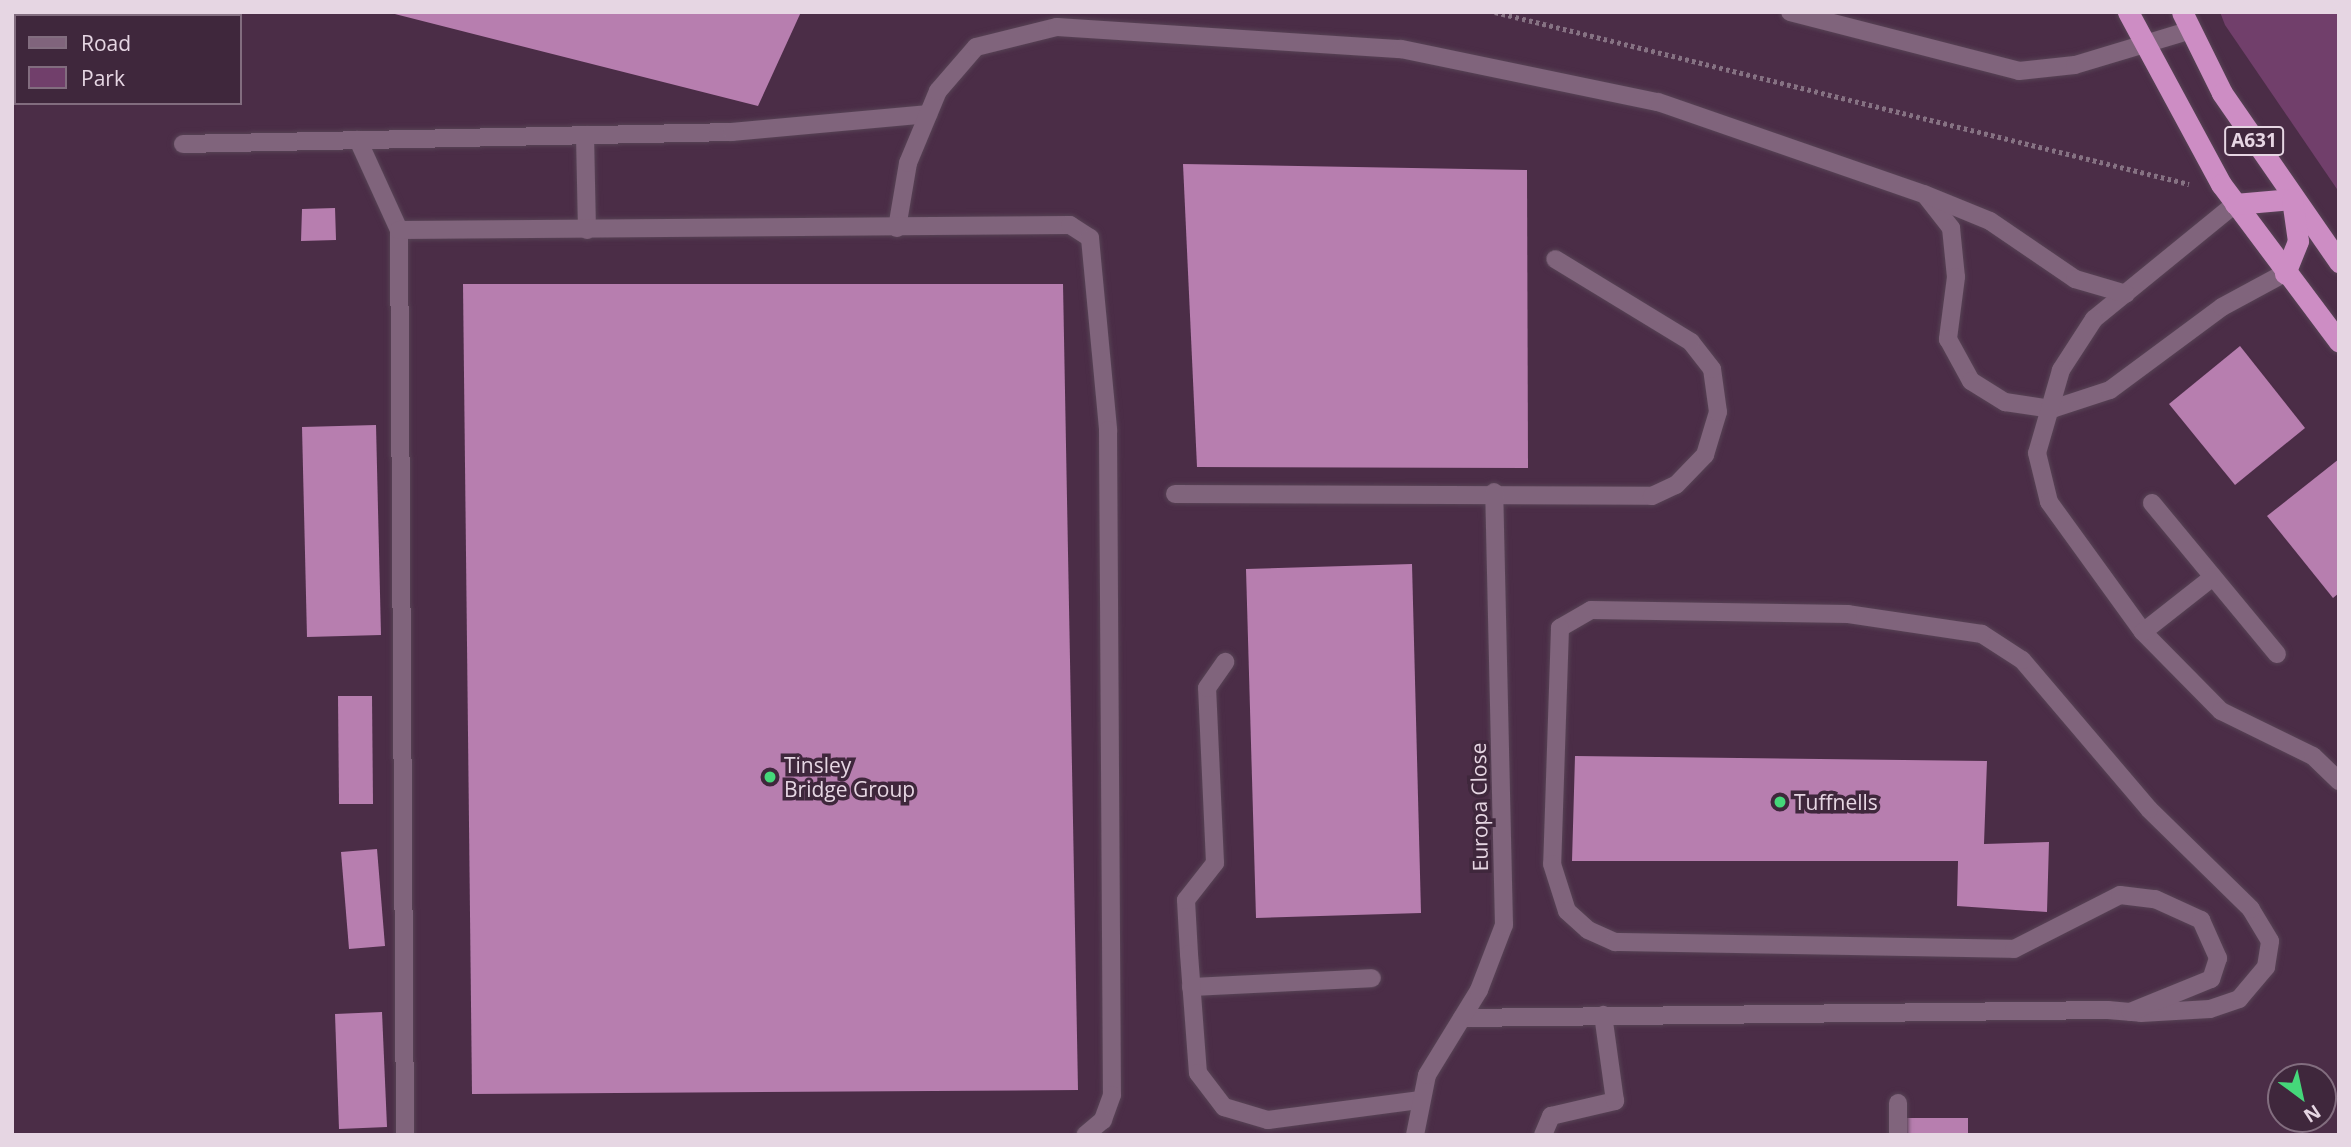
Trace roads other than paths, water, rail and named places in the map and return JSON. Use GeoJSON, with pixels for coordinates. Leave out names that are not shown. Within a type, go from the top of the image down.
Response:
{"type":"FeatureCollection","features":[{"type":"Feature","properties":{"kind":"highway","name":"A631"},"geometry":{"type":"LineString","coordinates":[[2128,12],[2144,48],[2221,184],[2339,342]]}},
{"type":"Feature","properties":{"kind":"highway","name":"A631"},"geometry":{"type":"LineString","coordinates":[[2186,21],[2292,199],[2339,262]]}},
{"type":"Feature","properties":{"kind":"highway"},"geometry":{"type":"LineString","coordinates":[[2235,204],[2292,199],[2298,241],[2285,272]]}},
{"type":"Feature","properties":{"kind":"street"},"geometry":{"type":"LineString","coordinates":[[1790,12],[2019,71],[2144,48],[2186,21]]}},
{"type":"Feature","properties":{"kind":"street"},"geometry":{"type":"LineString","coordinates":[[897,229],[908,163],[938,91],[976,47],[1057,27],[1401,49],[1658,102],[1924,194],[1990,221],[2075,279],[2126,294]]}},
{"type":"Feature","properties":{"kind":"street"},"geometry":{"type":"LineString","coordinates":[[183,144],[732,132],[928,114]]}},
{"type":"Feature","properties":{"kind":"street"},"geometry":{"type":"LineString","coordinates":[[585,135],[587,230]]}},
{"type":"Feature","properties":{"kind":"street"},"geometry":{"type":"LineString","coordinates":[[358,140],[399,230],[405,1135]]}},
{"type":"Feature","properties":{"kind":"street"},"geometry":{"type":"LineString","coordinates":[[1924,194],[1951,228],[1956,277],[1948,339],[1971,381],[2005,402],[2052,409],[2110,390],[2222,307],[2285,272]]}},
{"type":"Feature","properties":{"kind":"street"},"geometry":{"type":"LineString","coordinates":[[2235,204],[2094,319],[2061,370],[2052,409],[2037,453],[2049,502],[2143,632],[2221,711],[2313,755],[2339,781]]}},
{"type":"Feature","properties":{"kind":"street"},"geometry":{"type":"LineString","coordinates":[[399,230],[897,229],[1070,225],[1090,237],[1095,253],[1110,524],[1112,1094],[1104,1120],[1085,1135]]}},
{"type":"Feature","properties":{"kind":"street"},"geometry":{"type":"LineString","coordinates":[[1175,494],[1494,492],[1652,496],[1676,485],[1705,455],[1718,412],[1712,369],[1691,342],[1555,259]]}},
{"type":"Feature","properties":{"kind":"street","name":"Europa Close"},"geometry":{"type":"LineString","coordinates":[[1415,1135],[1419,1100],[1462,1018],[1504,925],[1494,492]]}},
{"type":"Feature","properties":{"kind":"street"},"geometry":{"type":"LineString","coordinates":[[2152,503],[2277,654]]}},
{"type":"Feature","properties":{"kind":"street"},"geometry":{"type":"LineString","coordinates":[[2143,632],[2213,577]]}},
{"type":"Feature","properties":{"kind":"street"},"geometry":{"type":"LineString","coordinates":[[1462,1018],[2108,1010],[2130,1012],[2210,1009],[2239,999],[2266,967],[2270,941],[2251,909],[2149,808],[2022,660],[1982,634],[1848,614],[1591,610],[1560,628],[1552,864],[1567,911],[1588,930],[1615,942],[2014,949],[2120,895],[2155,899],[2202,920],[2218,958],[2211,979],[2130,1012]]}},
{"type":"Feature","properties":{"kind":"street"},"geometry":{"type":"LineString","coordinates":[[1225,662],[1207,688],[1215,863],[1186,900],[1198,1073],[1224,1107],[1269,1119],[1419,1100]]}},
{"type":"Feature","properties":{"kind":"street"},"geometry":{"type":"LineString","coordinates":[[1191,987],[1371,978]]}},
{"type":"Feature","properties":{"kind":"street"},"geometry":{"type":"LineString","coordinates":[[1543,1135],[1551,1116],[1615,1101],[1603,1015]]}},
{"type":"Feature","properties":{"kind":"street"},"geometry":{"type":"LineString","coordinates":[[1898,1103],[1898,1135]]}},
{"type":"Feature","properties":{"kind":"place","name":"Tinsley Bridge Group"},"geometry":{"type":"Point","coordinates":[770,777]}},
{"type":"Feature","properties":{"kind":"place","name":"Tuffnells"},"geometry":{"type":"Point","coordinates":[1780,802]}}]}
